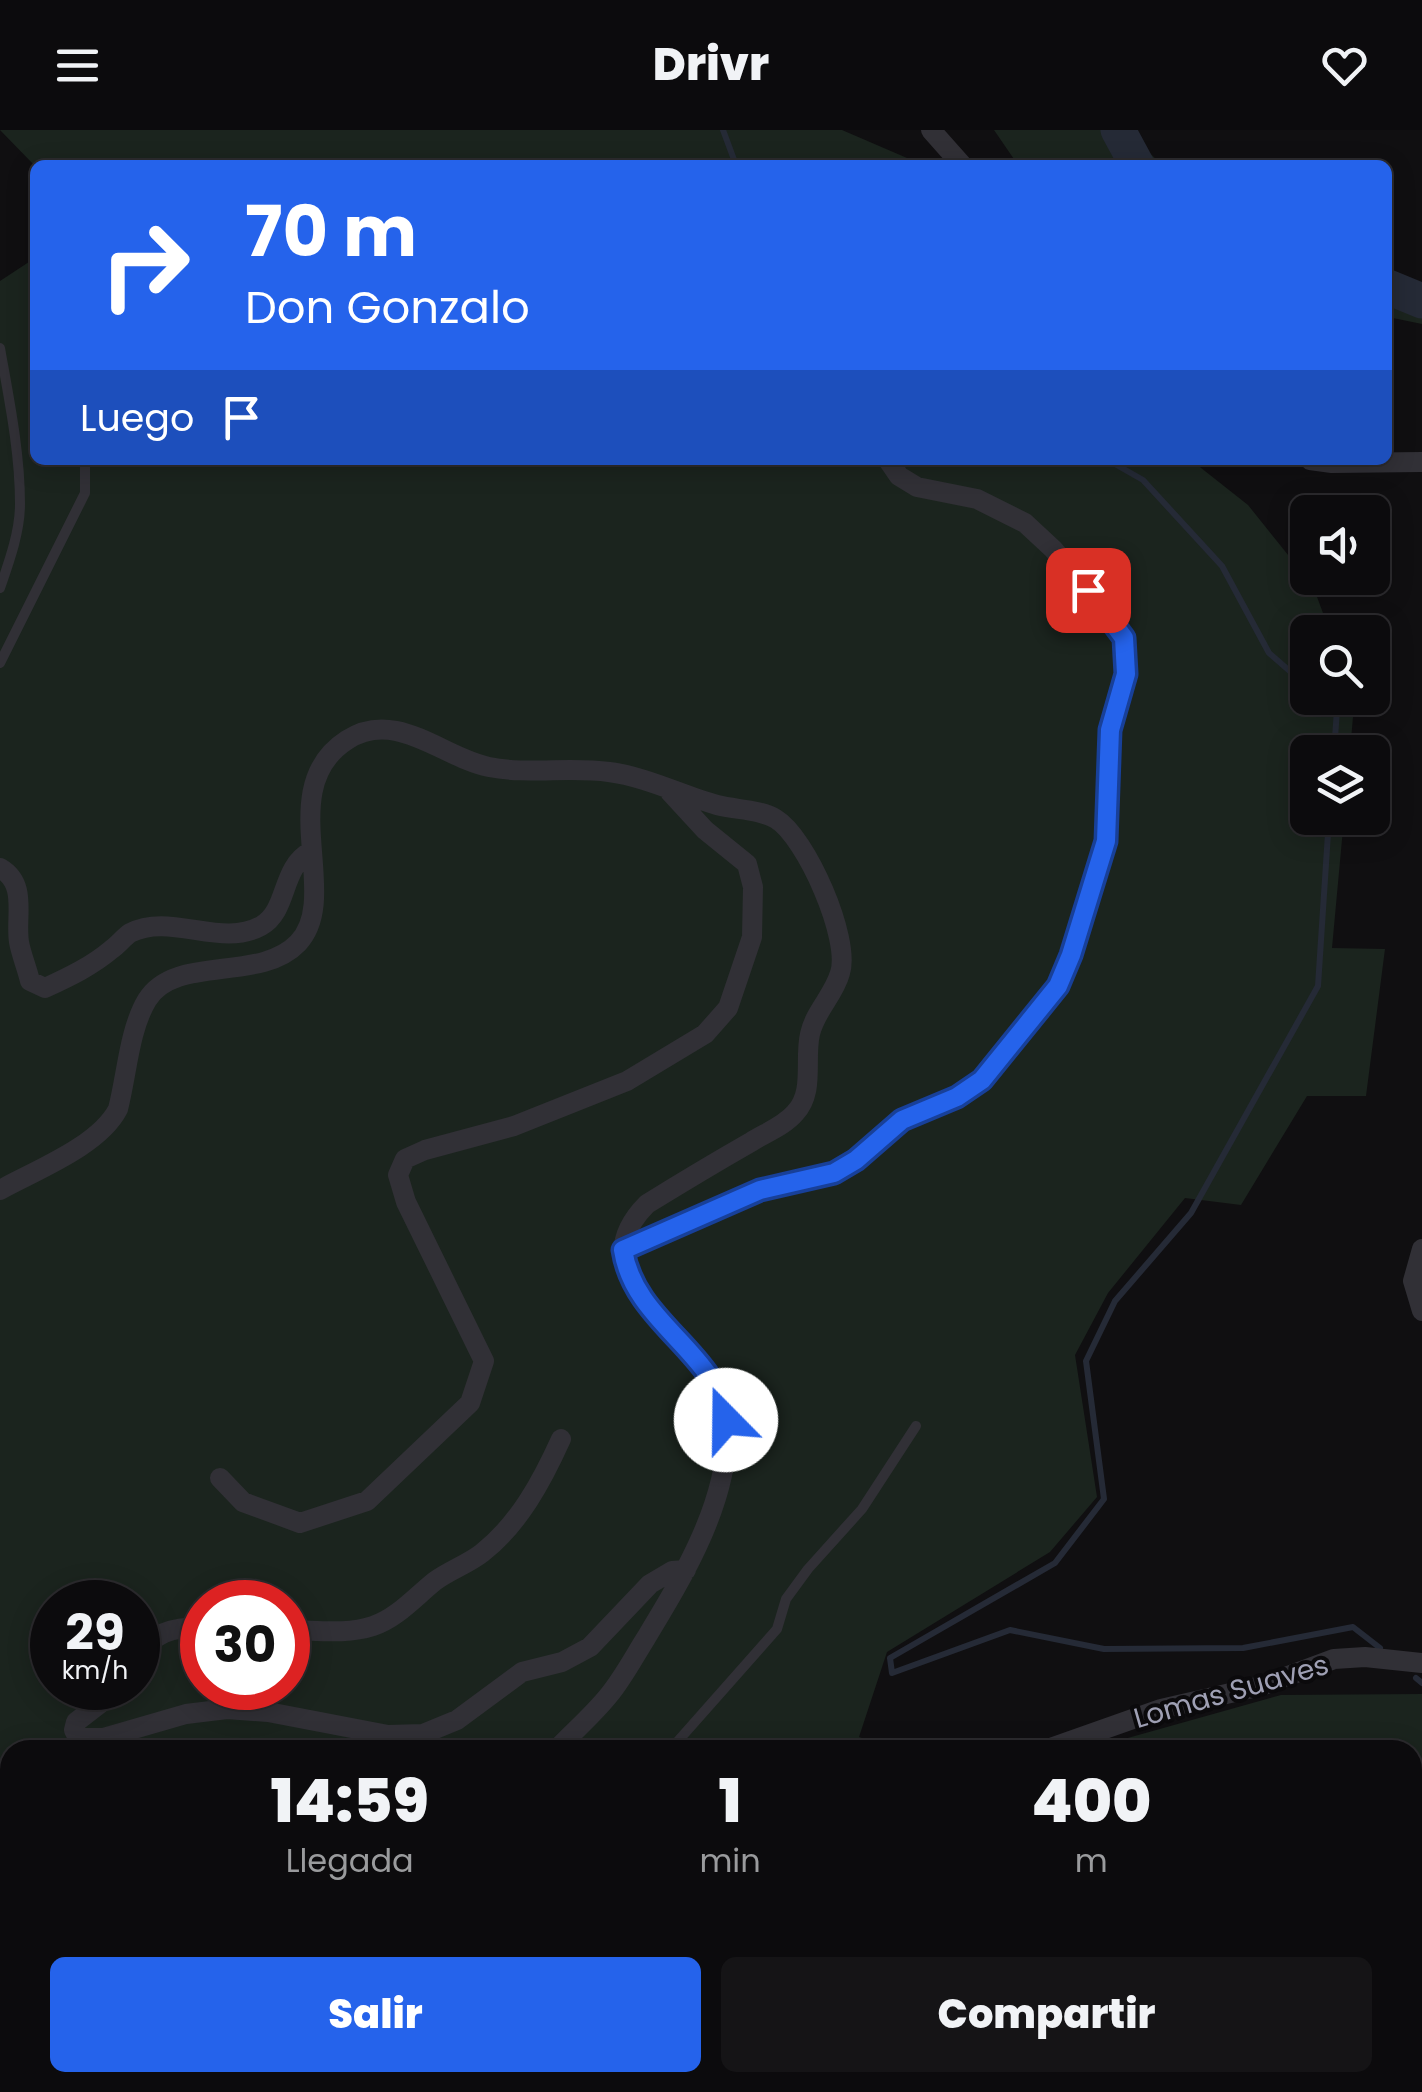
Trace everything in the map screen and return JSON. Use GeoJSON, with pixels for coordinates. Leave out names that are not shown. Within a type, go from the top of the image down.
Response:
{"type":"FeatureCollection","features":[{"type":"Feature","properties":{"kind":"street"},"geometry":{"type":"LineString","coordinates":[[932,130],[958,160]]}},
{"type":"Feature","properties":{"kind":"street"},"geometry":{"type":"LineString","coordinates":[[1392,462],[1422,462]]}},
{"type":"Feature","properties":{"kind":"street"},"geometry":{"type":"LineString","coordinates":[[623,1250],[760,1190],[834,1173],[856,1160],[902,1120],[971,1089],[1058,986],[1071,955],[1106,841],[1110,730],[1126,674],[1124,638],[1053,549],[1025,523],[977,499],[917,487],[899,476],[891,465]]}},
{"type":"Feature","properties":{"kind":"street"},"geometry":{"type":"LineString","coordinates":[[0,1190],[92,1138],[113,1120],[142,1010],[157,988],[179,977],[260,963],[299,942],[312,916],[310,809],[320,772],[342,743],[364,732],[388,730],[412,735],[482,766],[610,772],[722,806],[766,814],[788,829],[835,917],[843,943],[843,964],[836,983],[812,1025],[806,1096],[795,1114],[647,1204],[631,1220],[623,1237],[627,1270],[641,1298],[707,1374],[721,1397],[725,1449],[714,1497],[686,1570],[620,1679],[565,1740]]}},
{"type":"Feature","properties":{"kind":"street"},"geometry":{"type":"LineString","coordinates":[[220,1478],[243,1502],[300,1522],[367,1501],[470,1403],[484,1361],[406,1202],[398,1175],[405,1158],[514,1126],[627,1081],[706,1034],[728,1008],[752,937],[753,887],[747,864],[705,830],[665,787]]}},
{"type":"Feature","properties":{"kind":"street"},"geometry":{"type":"LineString","coordinates":[[0,868],[10,873],[20,900],[18,940],[30,980],[45,988],[78,972],[130,933],[158,927],[243,933],[264,924],[278,906],[298,858],[311,850]]}},
{"type":"Feature","properties":{"kind":"street"},"geometry":{"type":"LineString","coordinates":[[1422,1249],[1413,1281],[1422,1311]]}},
{"type":"Feature","properties":{"kind":"street"},"geometry":{"type":"LineString","coordinates":[[310,1630],[358,1630],[396,1614],[433,1583],[479,1556],[496,1541],[535,1490],[560,1439]]}},
{"type":"Feature","properties":{"kind":"street"},"geometry":{"type":"LineString","coordinates":[[92,1710],[76,1722],[78,1738],[102,1738],[186,1714],[227,1709],[268,1712],[388,1735],[423,1734],[457,1720],[522,1672],[562,1662],[590,1647],[650,1584],[672,1571],[686,1570]]}},
{"type":"Feature","properties":{"kind":"street","name":"Lomas Suaves"},"geometry":{"type":"LineString","coordinates":[[1073,1740],[1160,1709],[1261,1686],[1334,1659],[1365,1657],[1422,1663]]}},
{"type":"Feature","properties":{"kind":"lane"},"geometry":{"type":"LineString","coordinates":[[0,348],[13,422],[20,508],[0,588]]}},
{"type":"Feature","properties":{"kind":"lane"},"geometry":{"type":"LineString","coordinates":[[0,663],[85,493],[85,465]]}},
{"type":"Feature","properties":{"kind":"lane"},"geometry":{"type":"LineString","coordinates":[[679,1740],[777,1629],[786,1599],[808,1568],[862,1509],[916,1426]]}},
{"type":"Feature","properties":{"kind":"shaded area"},"geometry":{"type":"Polygon","coordinates":[[[0,130],[842,130],[908,160],[30,160],[0,130]]]}},
{"type":"Feature","properties":{"kind":"shaded area"},"geometry":{"type":"Polygon","coordinates":[[[994,130],[1126,130],[1157,160],[1015,160],[994,130]]]}},
{"type":"Feature","properties":{"kind":"shaded area"},"geometry":{"type":"Polygon","coordinates":[[[30,261],[30,465],[1197,465],[1248,505],[1290,557],[1290,595],[1316,595],[1324,615],[1290,615],[1290,715],[1353,715],[1351,735],[1290,735],[1290,835],[1342,835],[1332,948],[1385,949],[1366,1096],[1307,1096],[1241,1205],[1185,1198],[1108,1293],[1075,1355],[1097,1497],[1050,1552],[887,1652],[859,1737],[868,1740],[0,1740],[0,281],[30,261]]]}},
{"type":"Feature","properties":{"kind":"shaded area"},"geometry":{"type":"Polygon","coordinates":[[[1392,295],[1422,302],[1422,324],[1392,318],[1392,295]]]}},
{"type":"Feature","properties":{"kind":"shaded area"},"geometry":{"type":"Polygon","coordinates":[[[1422,1694],[1422,1740],[1121,1740],[1281,1695],[1422,1694]]]}},
{"type":"Feature","properties":{"kind":"waterway"},"geometry":{"type":"LineString","coordinates":[[723,130],[734,160]]}},
{"type":"Feature","properties":{"kind":"waterway"},"geometry":{"type":"LineString","coordinates":[[1118,130],[1134,160]]}},
{"type":"Feature","properties":{"kind":"waterway"},"geometry":{"type":"LineString","coordinates":[[1392,289],[1422,301]]}},
{"type":"Feature","properties":{"kind":"waterway"},"geometry":{"type":"LineString","coordinates":[[1117,465],[1143,480],[1222,566],[1269,653],[1290,671]]}},
{"type":"Feature","properties":{"kind":"waterway"},"geometry":{"type":"LineString","coordinates":[[1335,735],[1337,715]]}},
{"type":"Feature","properties":{"kind":"waterway"},"geometry":{"type":"LineString","coordinates":[[1328,835],[1318,986],[1191,1213],[1115,1301],[1086,1361],[1104,1499],[1055,1563],[890,1658],[892,1673],[1010,1630],[1104,1649],[1243,1648],[1353,1627],[1380,1648]]}},
{"type":"Feature","properties":{"kind":"waterway"},"geometry":{"type":"LineString","coordinates":[[1416,1678],[1422,1683]]}},
{"type":"Feature","properties":{"kind":"route"},"geometry":{"type":"LineString","coordinates":[[726,1420],[715,1385],[641,1298],[627,1270],[623,1250],[760,1190],[834,1173],[856,1160],[902,1120],[957,1097],[982,1080],[1058,986],[1106,841],[1110,730],[1126,674],[1124,638],[1088,590]]}}]}
